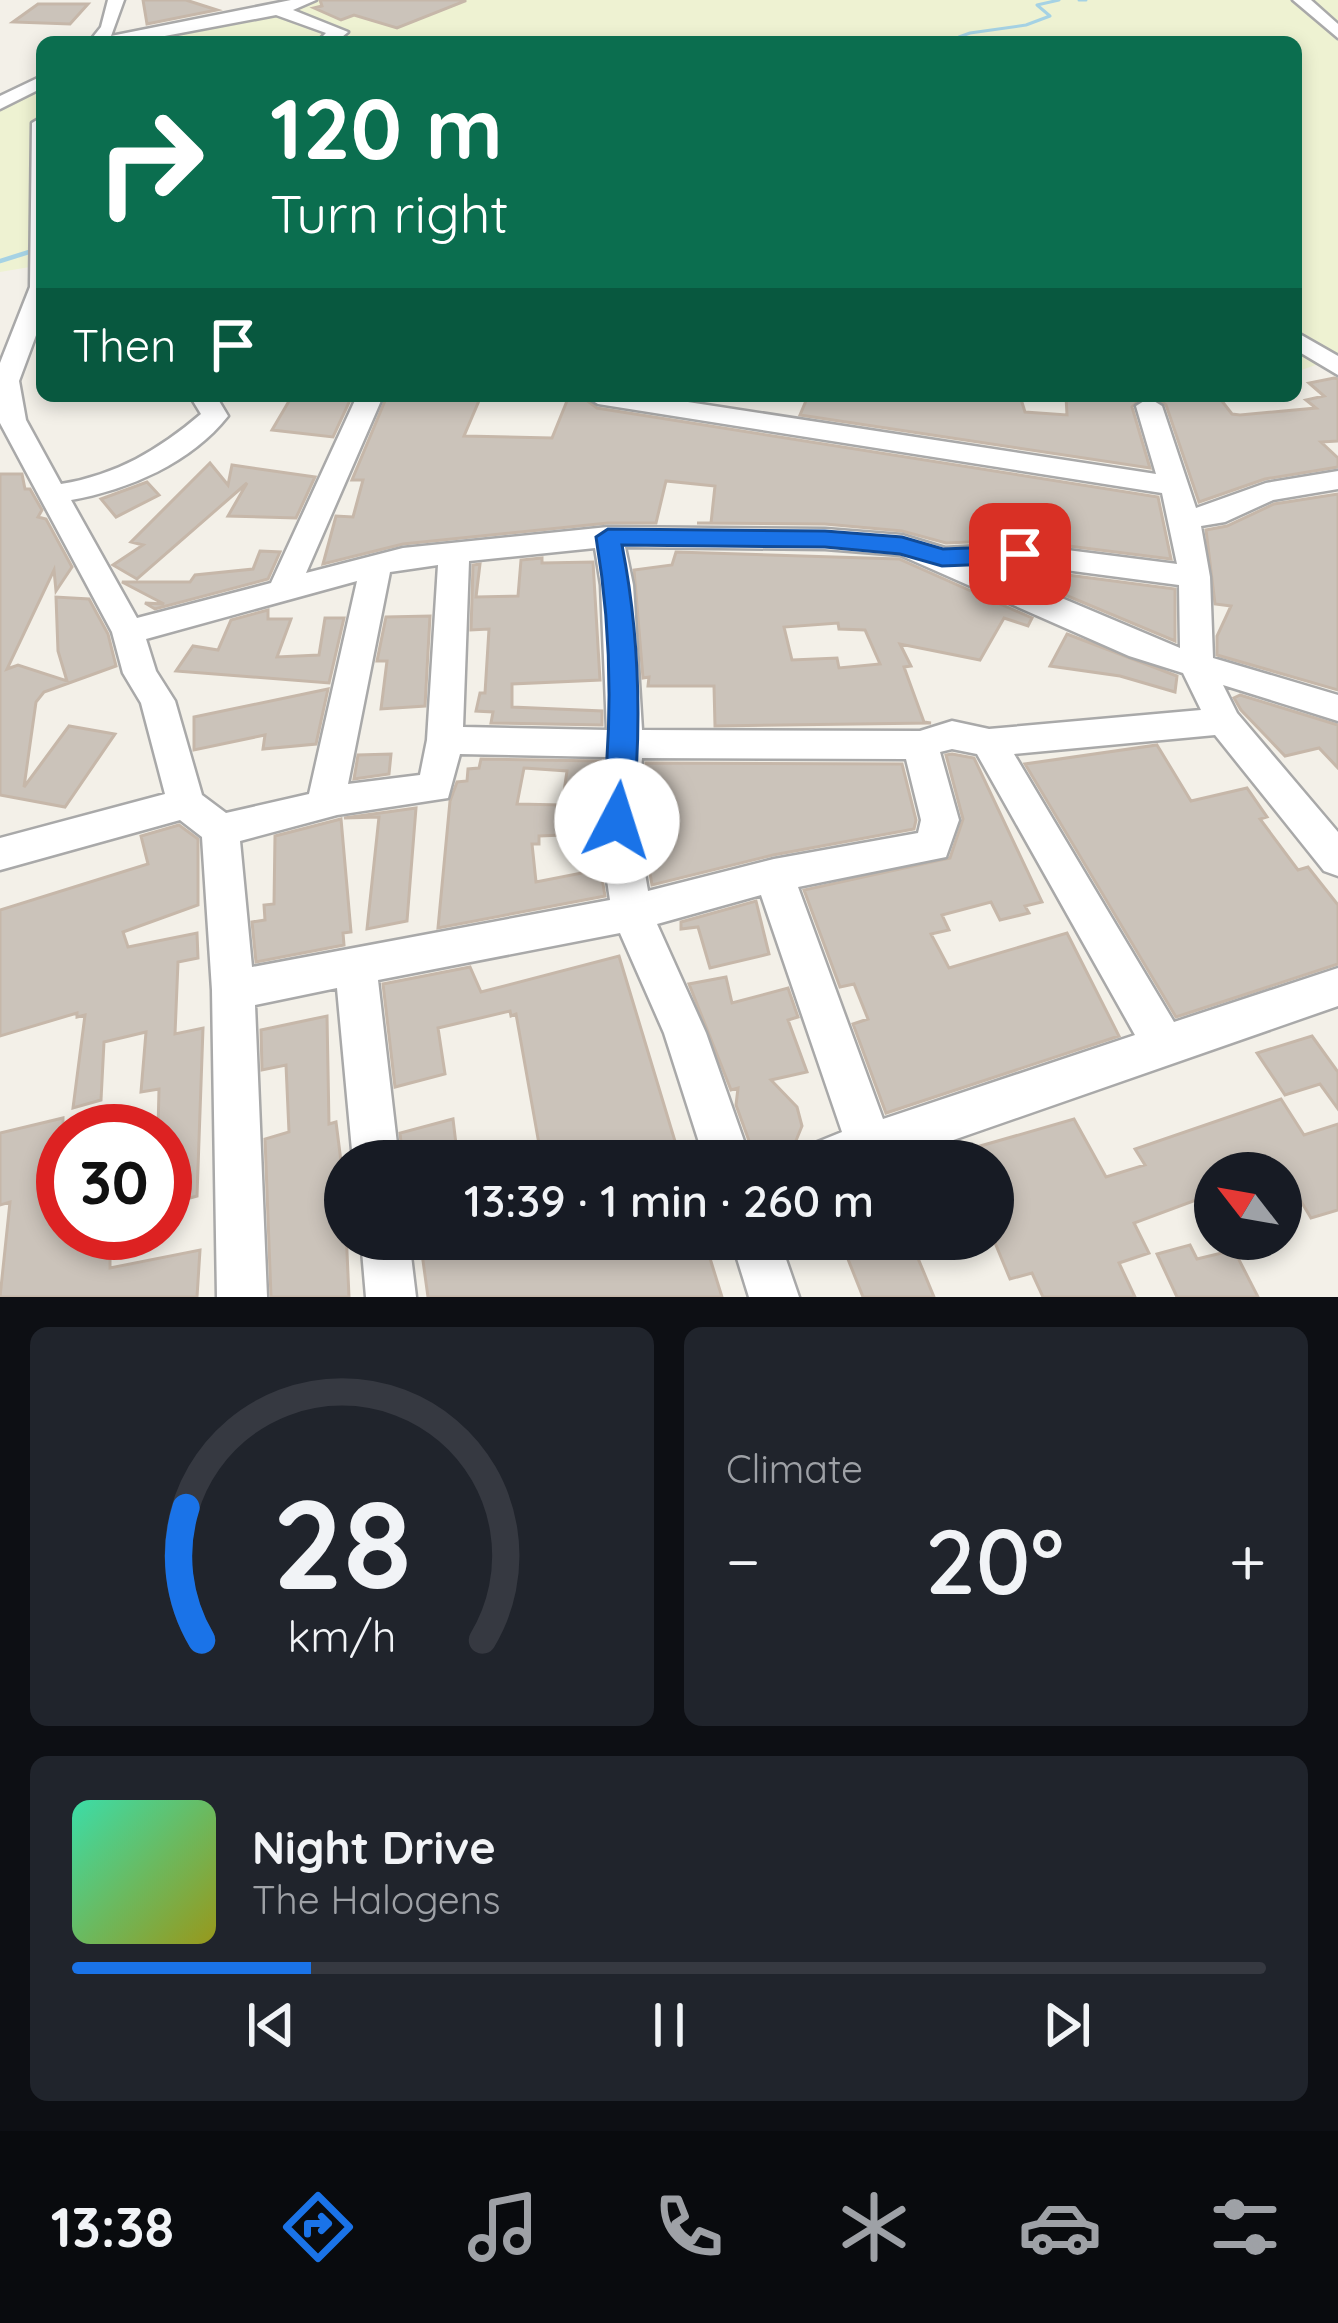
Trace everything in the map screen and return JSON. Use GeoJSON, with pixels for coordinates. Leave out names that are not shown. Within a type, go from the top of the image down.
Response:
{"type":"FeatureCollection","features":[{"type":"Feature","properties":{"kind":"street"},"geometry":{"type":"LineString","coordinates":[[103,36],[116,0]]}},
{"type":"Feature","properties":{"kind":"street"},"geometry":{"type":"LineString","coordinates":[[121,36],[278,10],[308,0]]}},
{"type":"Feature","properties":{"kind":"street"},"geometry":{"type":"LineString","coordinates":[[1301,0],[1338,34]]}},
{"type":"Feature","properties":{"kind":"street"},"geometry":{"type":"LineString","coordinates":[[278,10],[340,32],[333,36]]}},
{"type":"Feature","properties":{"kind":"street"},"geometry":{"type":"LineString","coordinates":[[0,103],[36,84]]}},
{"type":"Feature","properties":{"kind":"street"},"geometry":{"type":"LineString","coordinates":[[36,302],[3,382],[6,428],[55,494],[128,632],[140,673],[158,701],[185,803],[220,830],[233,990],[242,1297]]}},
{"type":"Feature","properties":{"kind":"street"},"geometry":{"type":"LineString","coordinates":[[1302,343],[1338,367]]}},
{"type":"Feature","properties":{"kind":"street"},"geometry":{"type":"LineString","coordinates":[[3,382],[36,370]]}},
{"type":"Feature","properties":{"kind":"street"},"geometry":{"type":"LineString","coordinates":[[55,494],[87,490],[169,458],[214,416],[206,402]]}},
{"type":"Feature","properties":{"kind":"street"},"geometry":{"type":"LineString","coordinates":[[283,590],[367,402]]}},
{"type":"Feature","properties":{"kind":"street"},"geometry":{"type":"LineString","coordinates":[[636,402],[1175,486]]}},
{"type":"Feature","properties":{"kind":"street"},"geometry":{"type":"LineString","coordinates":[[1149,406],[1185,519],[1194,577],[1197,667],[1224,721],[1338,860]]}},
{"type":"Feature","properties":{"kind":"street"},"geometry":{"type":"LineString","coordinates":[[1185,519],[1215,515],[1266,492],[1331,481],[1338,509]]}},
{"type":"Feature","properties":{"kind":"street"},"geometry":{"type":"LineString","coordinates":[[128,632],[376,564],[608,537],[825,539],[902,545],[942,558],[1141,647],[1338,708]]}},
{"type":"Feature","properties":{"kind":"street"},"geometry":{"type":"LineString","coordinates":[[608,537],[622,636],[626,745],[617,821],[632,913],[685,1033],[721,1140]]}},
{"type":"Feature","properties":{"kind":"street"},"geometry":{"type":"LineString","coordinates":[[326,801],[435,788],[445,740],[454,554]]}},
{"type":"Feature","properties":{"kind":"street"},"geometry":{"type":"LineString","coordinates":[[942,558],[1020,554],[1194,577]]}},
{"type":"Feature","properties":{"kind":"street"},"geometry":{"type":"LineString","coordinates":[[220,830],[322,806],[326,801],[376,564]]}},
{"type":"Feature","properties":{"kind":"street"},"geometry":{"type":"LineString","coordinates":[[445,740],[920,745],[952,735],[988,742],[1224,721]]}},
{"type":"Feature","properties":{"kind":"street"},"geometry":{"type":"LineString","coordinates":[[988,742],[1164,1046]]}},
{"type":"Feature","properties":{"kind":"street"},"geometry":{"type":"LineString","coordinates":[[233,990],[632,913],[774,874],[933,846],[940,820],[920,745]]}},
{"type":"Feature","properties":{"kind":"street"},"geometry":{"type":"LineString","coordinates":[[0,854],[185,803]]}},
{"type":"Feature","properties":{"kind":"street"},"geometry":{"type":"LineString","coordinates":[[774,874],[868,1140]]}},
{"type":"Feature","properties":{"kind":"street"},"geometry":{"type":"LineString","coordinates":[[356,964],[374,1140]]}},
{"type":"Feature","properties":{"kind":"street"},"geometry":{"type":"LineString","coordinates":[[888,1140],[1338,987]]}},
{"type":"Feature","properties":{"kind":"street"},"geometry":{"type":"LineString","coordinates":[[387,1260],[391,1297]]}},
{"type":"Feature","properties":{"kind":"street"},"geometry":{"type":"LineString","coordinates":[[761,1260],[774,1297]]}},
{"type":"Feature","properties":{"kind":"green space"},"geometry":{"type":"Polygon","coordinates":[[[302,0],[1338,0],[1338,357],[1302,370],[1302,36],[155,36],[302,0]]]}},
{"type":"Feature","properties":{"kind":"green space"},"geometry":{"type":"Polygon","coordinates":[[[36,85],[36,266],[0,272],[0,95],[36,85]]]}},
{"type":"Feature","properties":{"kind":"building"},"geometry":{"type":"Polygon","coordinates":[[[143,0],[186,0],[217,10],[147,24],[143,0]]]}},
{"type":"Feature","properties":{"kind":"building"},"geometry":{"type":"Polygon","coordinates":[[[320,0],[465,1],[397,28],[354,15],[341,20],[314,8],[322,6],[320,0]]]}},
{"type":"Feature","properties":{"kind":"building"},"geometry":{"type":"Polygon","coordinates":[[[38,4],[88,4],[70,24],[13,22],[38,4]]]}},
{"type":"Feature","properties":{"kind":"building"},"geometry":{"type":"Polygon","coordinates":[[[1338,379],[1338,441],[1321,442],[1338,458],[1338,467],[1265,479],[1199,502],[1162,402],[1223,402],[1232,414],[1240,415],[1316,408],[1306,400],[1324,396],[1309,383],[1338,379]]]}},
{"type":"Feature","properties":{"kind":"building"},"geometry":{"type":"Polygon","coordinates":[[[288,402],[349,402],[333,437],[272,430],[288,402]]]}},
{"type":"Feature","properties":{"kind":"building"},"geometry":{"type":"Polygon","coordinates":[[[384,402],[478,402],[464,436],[552,438],[567,402],[589,402],[597,408],[1158,497],[1171,559],[1021,540],[946,543],[902,531],[825,524],[697,523],[711,523],[715,486],[666,481],[656,523],[608,523],[403,544],[323,564],[336,516],[353,517],[363,480],[352,480],[384,402]]]}},
{"type":"Feature","properties":{"kind":"building"},"geometry":{"type":"Polygon","coordinates":[[[805,402],[1022,402],[1025,412],[1067,415],[1066,402],[1137,402],[1132,407],[1150,468],[800,415],[805,402]]]}},
{"type":"Feature","properties":{"kind":"building"},"geometry":{"type":"Polygon","coordinates":[[[210,463],[228,485],[232,465],[315,477],[296,518],[228,516],[247,483],[137,579],[113,565],[143,545],[131,542],[210,463]]]}},
{"type":"Feature","properties":{"kind":"building"},"geometry":{"type":"Polygon","coordinates":[[[0,474],[22,474],[25,489],[30,489],[42,510],[38,517],[46,519],[72,567],[56,591],[54,570],[7,669],[18,665],[67,681],[58,651],[56,597],[89,599],[108,634],[116,666],[44,692],[36,702],[24,787],[69,726],[115,734],[65,807],[0,795],[0,474]]]}},
{"type":"Feature","properties":{"kind":"building"},"geometry":{"type":"Polygon","coordinates":[[[147,482],[159,495],[116,517],[101,499],[147,482]]]}},
{"type":"Feature","properties":{"kind":"building"},"geometry":{"type":"Polygon","coordinates":[[[1338,494],[1338,690],[1217,655],[1217,636],[1231,606],[1215,604],[1206,530],[1227,526],[1274,504],[1338,494]]]}},
{"type":"Feature","properties":{"kind":"building"},"geometry":{"type":"Polygon","coordinates":[[[260,551],[280,552],[268,579],[155,609],[145,603],[164,604],[122,582],[190,582],[195,575],[253,569],[260,551]]]}},
{"type":"Feature","properties":{"kind":"building"},"geometry":{"type":"Polygon","coordinates":[[[676,552],[899,559],[1032,618],[1028,626],[1004,618],[980,660],[900,644],[911,666],[904,667],[924,722],[931,723],[715,726],[714,686],[648,686],[649,677],[643,678],[634,570],[672,565],[676,552]],[[838,623],[784,627],[792,660],[837,658],[839,668],[880,664],[865,630],[839,629],[838,623]]]}},
{"type":"Feature","properties":{"kind":"building"},"geometry":{"type":"Polygon","coordinates":[[[542,558],[542,563],[593,562],[600,680],[512,684],[512,707],[602,711],[602,725],[491,723],[493,712],[476,711],[480,693],[485,693],[489,629],[471,630],[473,565],[480,564],[476,597],[518,596],[521,560],[542,558]]]}},
{"type":"Feature","properties":{"kind":"building"},"geometry":{"type":"Polygon","coordinates":[[[1060,574],[1175,589],[1175,641],[1058,592],[1060,574]]]}},
{"type":"Feature","properties":{"kind":"building"},"geometry":{"type":"Polygon","coordinates":[[[268,610],[268,619],[291,619],[277,657],[319,655],[325,618],[344,618],[329,683],[176,671],[193,646],[218,650],[231,620],[268,610]]]}},
{"type":"Feature","properties":{"kind":"building"},"geometry":{"type":"Polygon","coordinates":[[[430,616],[425,706],[381,709],[387,661],[377,661],[386,617],[430,616]]]}},
{"type":"Feature","properties":{"kind":"building"},"geometry":{"type":"Polygon","coordinates":[[[1067,634],[1177,676],[1175,692],[1120,676],[1050,666],[1067,634]]]}},
{"type":"Feature","properties":{"kind":"building"},"geometry":{"type":"Polygon","coordinates":[[[328,689],[316,744],[263,749],[265,735],[194,750],[194,717],[328,689]]]}},
{"type":"Feature","properties":{"kind":"building"},"geometry":{"type":"Polygon","coordinates":[[[1240,695],[1338,725],[1338,768],[1319,748],[1285,756],[1241,710],[1234,698],[1240,695]]]}},
{"type":"Feature","properties":{"kind":"building"},"geometry":{"type":"Polygon","coordinates":[[[1157,745],[1191,801],[1247,788],[1267,817],[1260,819],[1298,870],[1308,867],[1338,905],[1338,964],[1176,1017],[1025,764],[1157,745]]]}},
{"type":"Feature","properties":{"kind":"building"},"geometry":{"type":"Polygon","coordinates":[[[391,754],[389,774],[354,779],[358,755],[391,754]]]}},
{"type":"Feature","properties":{"kind":"building"},"geometry":{"type":"Polygon","coordinates":[[[946,755],[974,758],[1042,902],[1025,906],[1029,913],[1000,920],[991,902],[942,915],[949,930],[931,934],[949,968],[1067,933],[1119,1036],[886,1113],[853,1024],[868,1019],[854,984],[840,987],[804,890],[950,858],[963,819],[946,755]]]}},
{"type":"Feature","properties":{"kind":"building"},"geometry":{"type":"Polygon","coordinates":[[[481,759],[601,761],[597,791],[588,793],[605,896],[438,928],[450,801],[457,782],[467,781],[468,769],[479,768],[481,759]],[[524,768],[517,804],[562,805],[567,771],[524,768]],[[588,834],[539,836],[539,844],[532,844],[536,882],[587,872],[588,834]]]}},
{"type":"Feature","properties":{"kind":"building"},"geometry":{"type":"Polygon","coordinates":[[[646,763],[902,764],[916,820],[914,829],[773,855],[652,885],[641,821],[646,763]]]}},
{"type":"Feature","properties":{"kind":"building"},"geometry":{"type":"Polygon","coordinates":[[[416,808],[407,921],[367,929],[379,817],[344,818],[416,808]]]}},
{"type":"Feature","properties":{"kind":"building"},"geometry":{"type":"Polygon","coordinates":[[[341,819],[351,932],[343,933],[344,945],[256,962],[252,922],[265,920],[264,905],[274,904],[275,836],[341,819]]]}},
{"type":"Feature","properties":{"kind":"building"},"geometry":{"type":"Polygon","coordinates":[[[179,825],[198,839],[198,905],[123,932],[128,947],[197,933],[198,958],[178,962],[175,1034],[203,1028],[197,1196],[192,1197],[192,1104],[159,1104],[159,1089],[141,1092],[146,1032],[104,1042],[101,1100],[87,1104],[74,1104],[85,1015],[77,1017],[77,1013],[0,1036],[0,910],[148,864],[141,836],[179,825]]]}},
{"type":"Feature","properties":{"kind":"building"},"geometry":{"type":"Polygon","coordinates":[[[756,901],[769,954],[710,968],[698,927],[681,929],[681,922],[756,901]]]}},
{"type":"Feature","properties":{"kind":"building"},"geometry":{"type":"Polygon","coordinates":[[[619,956],[675,1140],[538,1140],[516,1014],[511,1016],[510,1011],[438,1028],[445,1074],[395,1087],[383,984],[470,967],[481,992],[619,956]]]}},
{"type":"Feature","properties":{"kind":"building"},"geometry":{"type":"Polygon","coordinates":[[[726,977],[732,1003],[788,988],[798,1017],[788,1020],[807,1072],[771,1080],[797,1107],[802,1126],[796,1140],[749,1140],[736,1105],[738,1088],[731,1090],[689,984],[726,977]]]}},
{"type":"Feature","properties":{"kind":"building"},"geometry":{"type":"Polygon","coordinates":[[[327,1016],[329,1124],[336,1122],[338,1140],[324,1140],[324,1260],[347,1260],[349,1297],[271,1297],[265,1139],[289,1132],[286,1065],[262,1070],[261,1030],[327,1016]]]}},
{"type":"Feature","properties":{"kind":"building"},"geometry":{"type":"Polygon","coordinates":[[[1312,1036],[1338,1072],[1338,1109],[1320,1084],[1285,1095],[1257,1053],[1312,1036]]]}},
{"type":"Feature","properties":{"kind":"building"},"geometry":{"type":"Polygon","coordinates":[[[1281,1099],[1304,1135],[1338,1124],[1338,1210],[1311,1218],[1302,1203],[1302,1152],[1194,1152],[1194,1201],[1134,1223],[1149,1253],[1119,1263],[1135,1297],[1043,1297],[1032,1273],[1010,1279],[1002,1260],[1014,1260],[1014,1140],[1001,1140],[1074,1119],[1106,1177],[1145,1165],[1135,1149],[1281,1099]]]}},
{"type":"Feature","properties":{"kind":"building"},"geometry":{"type":"Polygon","coordinates":[[[453,1119],[456,1140],[401,1140],[400,1133],[453,1119]]]}},
{"type":"Feature","properties":{"kind":"building"},"geometry":{"type":"Polygon","coordinates":[[[36,1124],[36,1260],[110,1260],[110,1268],[150,1260],[192,1260],[192,1252],[200,1250],[197,1297],[0,1297],[10,1202],[0,1205],[0,1133],[36,1124]]]}},
{"type":"Feature","properties":{"kind":"building"},"geometry":{"type":"Polygon","coordinates":[[[1190,1245],[1194,1260],[1239,1260],[1258,1297],[1177,1297],[1157,1254],[1190,1245]]]}},
{"type":"Feature","properties":{"kind":"building"},"geometry":{"type":"Polygon","coordinates":[[[423,1260],[711,1260],[722,1297],[428,1297],[423,1260]]]}},
{"type":"Feature","properties":{"kind":"building"},"geometry":{"type":"Polygon","coordinates":[[[848,1260],[919,1260],[934,1297],[863,1297],[848,1260]]]}},
{"type":"Feature","properties":{"kind":"waterway"},"geometry":{"type":"LineString","coordinates":[[962,36],[1026,25],[1050,16],[1037,5],[1059,0]]}},
{"type":"Feature","properties":{"kind":"waterway"},"geometry":{"type":"LineString","coordinates":[[1079,0],[1086,0]]}},
{"type":"Feature","properties":{"kind":"waterway"},"geometry":{"type":"LineString","coordinates":[[0,261],[36,250]]}},
{"type":"Feature","properties":{"kind":"route"},"geometry":{"type":"LineString","coordinates":[[617,821],[618,781],[626,745],[622,636],[608,537],[825,539],[902,545],[942,558],[1020,554]]}}]}
